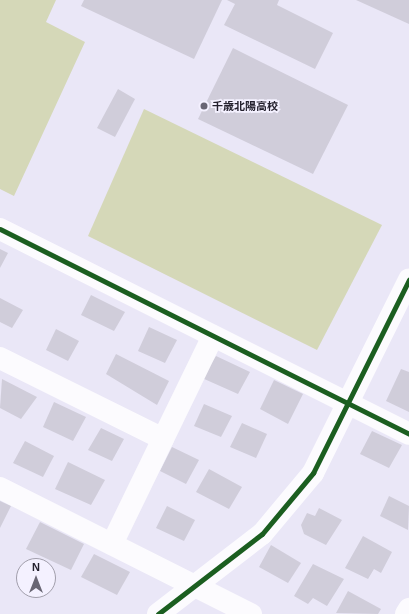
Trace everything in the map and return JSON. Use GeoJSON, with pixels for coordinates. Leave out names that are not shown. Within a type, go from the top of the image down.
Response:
{"type":"FeatureCollection","features":[{"type":"Feature","properties":{"kind":"street"},"geometry":{"type":"LineString","coordinates":[[0,229],[409,434]]}},
{"type":"Feature","properties":{"kind":"street"},"geometry":{"type":"LineString","coordinates":[[158,614],[262,534],[313,473],[350,404],[409,280]]}},
{"type":"Feature","properties":{"kind":"street"},"geometry":{"type":"LineString","coordinates":[[112,544],[213,336]]}},
{"type":"Feature","properties":{"kind":"street"},"geometry":{"type":"LineString","coordinates":[[0,358],[163,439]]}},
{"type":"Feature","properties":{"kind":"street"},"geometry":{"type":"LineString","coordinates":[[0,488],[251,614]]}},
{"type":"Feature","properties":{"kind":"street"},"geometry":{"type":"LineString","coordinates":[[406,614],[409,609]]}},
{"type":"Feature","properties":{"kind":"green space"},"geometry":{"type":"Polygon","coordinates":[[[0,0],[56,0],[46,22],[85,42],[14,196],[0,189],[0,0]]]}},
{"type":"Feature","properties":{"kind":"green space"},"geometry":{"type":"Polygon","coordinates":[[[144,109],[382,225],[317,350],[88,236],[144,109]]]}},
{"type":"Feature","properties":{"kind":"building"},"geometry":{"type":"Polygon","coordinates":[[[84,0],[222,0],[194,59],[81,6],[84,0]]]}},
{"type":"Feature","properties":{"kind":"building"},"geometry":{"type":"Polygon","coordinates":[[[227,0],[279,0],[277,5],[333,33],[315,69],[224,25],[235,4],[227,0]]]}},
{"type":"Feature","properties":{"kind":"building"},"geometry":{"type":"Polygon","coordinates":[[[356,0],[409,0],[409,24],[356,0]]]}},
{"type":"Feature","properties":{"kind":"building"},"geometry":{"type":"Polygon","coordinates":[[[233,48],[348,105],[313,174],[198,119],[233,48]]]}},
{"type":"Feature","properties":{"kind":"building"},"geometry":{"type":"Polygon","coordinates":[[[118,89],[135,99],[115,137],[97,128],[118,89]]]}},
{"type":"Feature","properties":{"kind":"building"},"geometry":{"type":"Polygon","coordinates":[[[0,249],[8,253],[0,268],[0,249]]]}},
{"type":"Feature","properties":{"kind":"building"},"geometry":{"type":"Polygon","coordinates":[[[91,295],[125,312],[114,331],[81,315],[91,295]]]}},
{"type":"Feature","properties":{"kind":"building"},"geometry":{"type":"Polygon","coordinates":[[[0,298],[23,310],[12,328],[0,322],[0,298]]]}},
{"type":"Feature","properties":{"kind":"building"},"geometry":{"type":"Polygon","coordinates":[[[149,327],[177,340],[165,363],[138,351],[149,327]]]}},
{"type":"Feature","properties":{"kind":"building"},"geometry":{"type":"Polygon","coordinates":[[[56,329],[79,341],[68,361],[46,350],[56,329]]]}},
{"type":"Feature","properties":{"kind":"building"},"geometry":{"type":"Polygon","coordinates":[[[116,354],[169,381],[157,405],[106,374],[116,354]]]}},
{"type":"Feature","properties":{"kind":"building"},"geometry":{"type":"Polygon","coordinates":[[[216,356],[250,372],[238,394],[202,378],[216,356]]]}},
{"type":"Feature","properties":{"kind":"building"},"geometry":{"type":"Polygon","coordinates":[[[401,369],[409,372],[409,412],[386,401],[401,369]]]}},
{"type":"Feature","properties":{"kind":"building"},"geometry":{"type":"Polygon","coordinates":[[[2,379],[37,397],[21,419],[0,408],[2,379]]]}},
{"type":"Feature","properties":{"kind":"building"},"geometry":{"type":"Polygon","coordinates":[[[274,380],[303,394],[288,424],[260,409],[274,380]]]}},
{"type":"Feature","properties":{"kind":"building"},"geometry":{"type":"Polygon","coordinates":[[[54,402],[86,417],[73,441],[43,427],[54,402]]]}},
{"type":"Feature","properties":{"kind":"building"},"geometry":{"type":"Polygon","coordinates":[[[204,404],[232,416],[221,437],[194,426],[204,404]]]}},
{"type":"Feature","properties":{"kind":"building"},"geometry":{"type":"Polygon","coordinates":[[[242,423],[267,434],[256,458],[230,447],[242,423]]]}},
{"type":"Feature","properties":{"kind":"building"},"geometry":{"type":"Polygon","coordinates":[[[101,428],[124,439],[112,461],[88,450],[101,428]]]}},
{"type":"Feature","properties":{"kind":"building"},"geometry":{"type":"Polygon","coordinates":[[[372,431],[402,445],[389,468],[360,454],[372,431]]]}},
{"type":"Feature","properties":{"kind":"building"},"geometry":{"type":"Polygon","coordinates":[[[25,441],[54,456],[43,477],[13,463],[25,441]]]}},
{"type":"Feature","properties":{"kind":"building"},"geometry":{"type":"Polygon","coordinates":[[[172,447],[199,460],[186,484],[160,471],[172,447]]]}},
{"type":"Feature","properties":{"kind":"building"},"geometry":{"type":"Polygon","coordinates":[[[68,462],[105,480],[91,505],[55,489],[68,462]]]}},
{"type":"Feature","properties":{"kind":"building"},"geometry":{"type":"Polygon","coordinates":[[[209,469],[242,487],[229,509],[196,492],[209,469]]]}},
{"type":"Feature","properties":{"kind":"building"},"geometry":{"type":"Polygon","coordinates":[[[389,496],[409,506],[408,530],[380,516],[389,496]]]}},
{"type":"Feature","properties":{"kind":"building"},"geometry":{"type":"Polygon","coordinates":[[[0,501],[11,506],[0,528],[0,501]]]}},
{"type":"Feature","properties":{"kind":"building"},"geometry":{"type":"Polygon","coordinates":[[[167,506],[195,520],[184,541],[156,528],[167,506]]]}},
{"type":"Feature","properties":{"kind":"building"},"geometry":{"type":"Polygon","coordinates":[[[319,508],[342,520],[326,545],[304,534],[301,525],[307,513],[315,516],[319,508]]]}},
{"type":"Feature","properties":{"kind":"building"},"geometry":{"type":"Polygon","coordinates":[[[40,522],[84,544],[71,570],[56,563],[56,558],[45,558],[26,549],[40,522]]]}},
{"type":"Feature","properties":{"kind":"building"},"geometry":{"type":"Polygon","coordinates":[[[363,536],[392,552],[381,573],[374,569],[368,579],[345,568],[363,536]]]}},
{"type":"Feature","properties":{"kind":"building"},"geometry":{"type":"Polygon","coordinates":[[[271,545],[301,563],[288,583],[259,567],[271,545]]]}},
{"type":"Feature","properties":{"kind":"building"},"geometry":{"type":"Polygon","coordinates":[[[94,554],[130,572],[117,595],[81,577],[94,554]]]}},
{"type":"Feature","properties":{"kind":"building"},"geometry":{"type":"Polygon","coordinates":[[[313,564],[344,579],[327,606],[313,598],[308,604],[294,596],[313,564]]]}},
{"type":"Feature","properties":{"kind":"building"},"geometry":{"type":"Polygon","coordinates":[[[348,591],[381,609],[378,614],[336,613],[348,591]]]}},
{"type":"Feature","properties":{"kind":"cycle path"},"geometry":{"type":"LineString","coordinates":[[0,229],[409,434]]}},
{"type":"Feature","properties":{"kind":"cycle path"},"geometry":{"type":"LineString","coordinates":[[158,614],[262,534],[313,473],[409,280]]}},
{"type":"Feature","properties":{"kind":"place","name":"千歳北陽高校"},"geometry":{"type":"Point","coordinates":[204,106]}}]}
